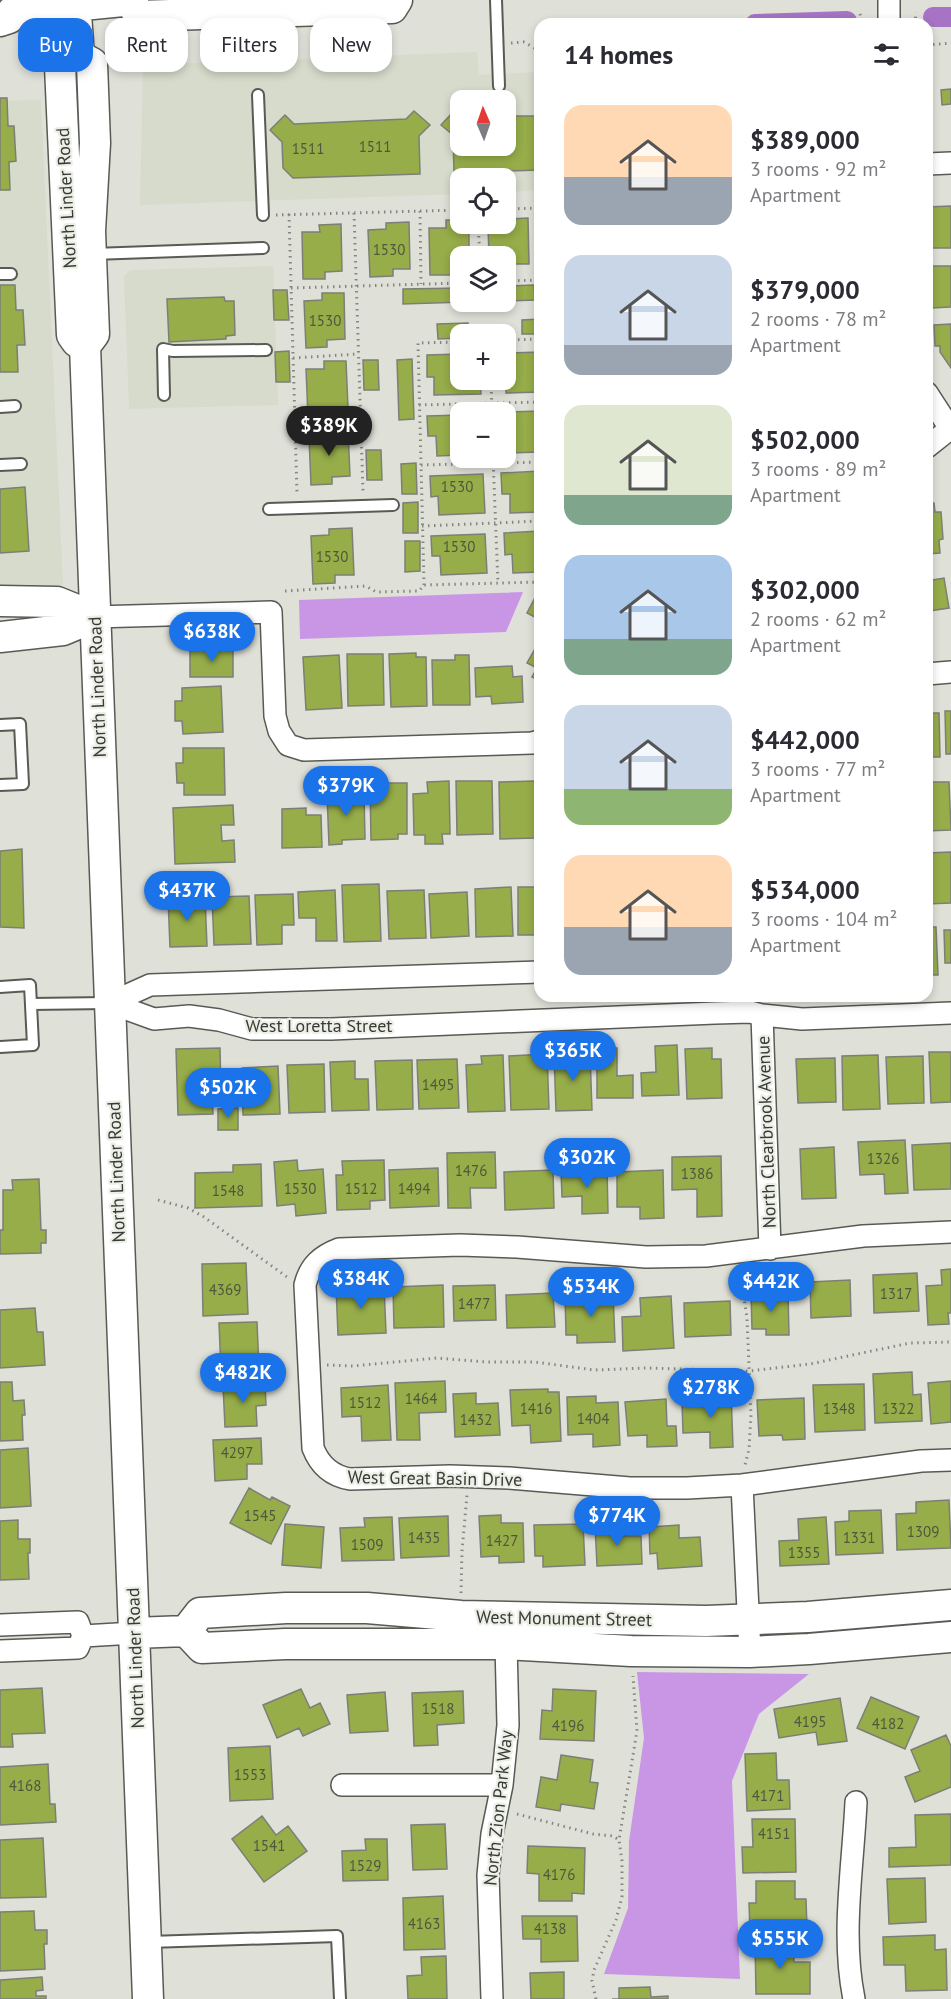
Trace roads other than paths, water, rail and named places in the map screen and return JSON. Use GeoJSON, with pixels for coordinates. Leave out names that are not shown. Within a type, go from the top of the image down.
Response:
{"type":"FeatureCollection","features":[{"type":"Feature","properties":{"kind":"main road"},"geometry":{"type":"LineString","coordinates":[[4,11],[75,3],[132,1],[139,16],[393,8],[397,0]]}},
{"type":"Feature","properties":{"kind":"main road","name":"North Linder Road"},"geometry":{"type":"LineString","coordinates":[[75,3],[76,18]]}},
{"type":"Feature","properties":{"kind":"main road","name":"North Linder Road"},"geometry":{"type":"LineString","coordinates":[[60,72],[72,335],[77,342],[85,346]]}},
{"type":"Feature","properties":{"kind":"main road","name":"North Linder Road"},"geometry":{"type":"LineString","coordinates":[[92,72],[95,143],[90,231],[94,334],[85,346],[148,1999]]}},
{"type":"Feature","properties":{"kind":"main road"},"geometry":{"type":"LineString","coordinates":[[0,601],[57,602],[94,617]]}},
{"type":"Feature","properties":{"kind":"main road"},"geometry":{"type":"LineString","coordinates":[[0,637],[63,630],[94,617]]}},
{"type":"Feature","properties":{"kind":"main road","name":"West Monument Street"},"geometry":{"type":"LineString","coordinates":[[951,1605],[748,1621],[508,1630],[202,1648],[186,1631],[200,1613],[286,1608],[356,1608],[461,1616],[508,1630],[631,1651],[750,1652],[951,1637]]}},
{"type":"Feature","properties":{"kind":"main road"},"geometry":{"type":"LineString","coordinates":[[134,1633],[186,1631]]}},
{"type":"Feature","properties":{"kind":"street"},"geometry":{"type":"LineString","coordinates":[[888,0],[890,18]]}},
{"type":"Feature","properties":{"kind":"street"},"geometry":{"type":"LineString","coordinates":[[933,164],[951,163]]}},
{"type":"Feature","properties":{"kind":"street"},"geometry":{"type":"LineString","coordinates":[[933,402],[951,429],[933,442]]}},
{"type":"Feature","properties":{"kind":"street"},"geometry":{"type":"LineString","coordinates":[[94,617],[271,612],[275,716],[279,731],[288,745],[304,750],[534,742]]}},
{"type":"Feature","properties":{"kind":"street"},"geometry":{"type":"LineString","coordinates":[[933,674],[951,672]]}},
{"type":"Feature","properties":{"kind":"street"},"geometry":{"type":"LineString","coordinates":[[110,1003],[150,985],[534,972]]}},
{"type":"Feature","properties":{"kind":"street"},"geometry":{"type":"LineString","coordinates":[[739,1002],[756,1014]]}},
{"type":"Feature","properties":{"kind":"street","name":"West Loretta Street"},"geometry":{"type":"LineString","coordinates":[[110,1003],[154,1019],[189,1016],[219,1020],[252,1029],[331,1029],[756,1014],[802,1019],[863,1006],[951,1013]]}},
{"type":"Feature","properties":{"kind":"street","name":"North Clearbrook Avenue"},"geometry":{"type":"LineString","coordinates":[[756,1014],[770,1249]]}},
{"type":"Feature","properties":{"kind":"street"},"geometry":{"type":"LineString","coordinates":[[770,1249],[862,1236],[951,1232]]}},
{"type":"Feature","properties":{"kind":"street","name":"West Great Basin Drive"},"geometry":{"type":"LineString","coordinates":[[770,1249],[706,1256],[646,1257],[517,1246],[460,1245],[339,1249],[325,1255],[307,1277],[305,1285],[311,1439],[316,1457],[332,1473],[350,1479],[509,1478],[630,1488],[742,1485],[921,1461],[951,1460]]}},
{"type":"Feature","properties":{"kind":"street"},"geometry":{"type":"LineString","coordinates":[[742,1485],[750,1652]]}},
{"type":"Feature","properties":{"kind":"street"},"geometry":{"type":"LineString","coordinates":[[0,1625],[78,1622],[83,1635],[78,1648],[0,1651]]}},
{"type":"Feature","properties":{"kind":"street","name":"North Zion Park Way"},"geometry":{"type":"LineString","coordinates":[[492,1999],[488,1875],[492,1834],[502,1785],[508,1725],[508,1630]]}},
{"type":"Feature","properties":{"kind":"street"},"geometry":{"type":"LineString","coordinates":[[83,1635],[134,1633]]}},
{"type":"Feature","properties":{"kind":"street"},"geometry":{"type":"LineString","coordinates":[[342,1785],[502,1785]]}},
{"type":"Feature","properties":{"kind":"street"},"geometry":{"type":"LineString","coordinates":[[854,1999],[851,1987],[848,1924],[856,1802]]}},
{"type":"Feature","properties":{"kind":"lane"},"geometry":{"type":"LineString","coordinates":[[496,0],[499,86]]}},
{"type":"Feature","properties":{"kind":"lane"},"geometry":{"type":"LineString","coordinates":[[258,95],[263,215]]}},
{"type":"Feature","properties":{"kind":"lane"},"geometry":{"type":"LineString","coordinates":[[91,254],[263,248]]}},
{"type":"Feature","properties":{"kind":"lane"},"geometry":{"type":"LineString","coordinates":[[164,395],[163,349],[173,351],[266,350]]}},
{"type":"Feature","properties":{"kind":"lane"},"geometry":{"type":"LineString","coordinates":[[0,406],[15,406]]}},
{"type":"Feature","properties":{"kind":"lane"},"geometry":{"type":"LineString","coordinates":[[0,465],[21,464]]}},
{"type":"Feature","properties":{"kind":"lane"},"geometry":{"type":"LineString","coordinates":[[269,508],[393,505]]}},
{"type":"Feature","properties":{"kind":"lane"},"geometry":{"type":"LineString","coordinates":[[0,725],[20,724],[23,784],[0,784]]}},
{"type":"Feature","properties":{"kind":"lane"},"geometry":{"type":"LineString","coordinates":[[0,987],[30,985],[33,1045],[0,1047]]}},
{"type":"Feature","properties":{"kind":"lane"},"geometry":{"type":"LineString","coordinates":[[31,1004],[110,1003]]}},
{"type":"Feature","properties":{"kind":"lane"},"geometry":{"type":"LineString","coordinates":[[146,1942],[337,1936],[340,1999]]}},
{"type":"Feature","properties":{"kind":"waterway"},"geometry":{"type":"LineString","coordinates":[[933,17],[951,17]]}}]}
